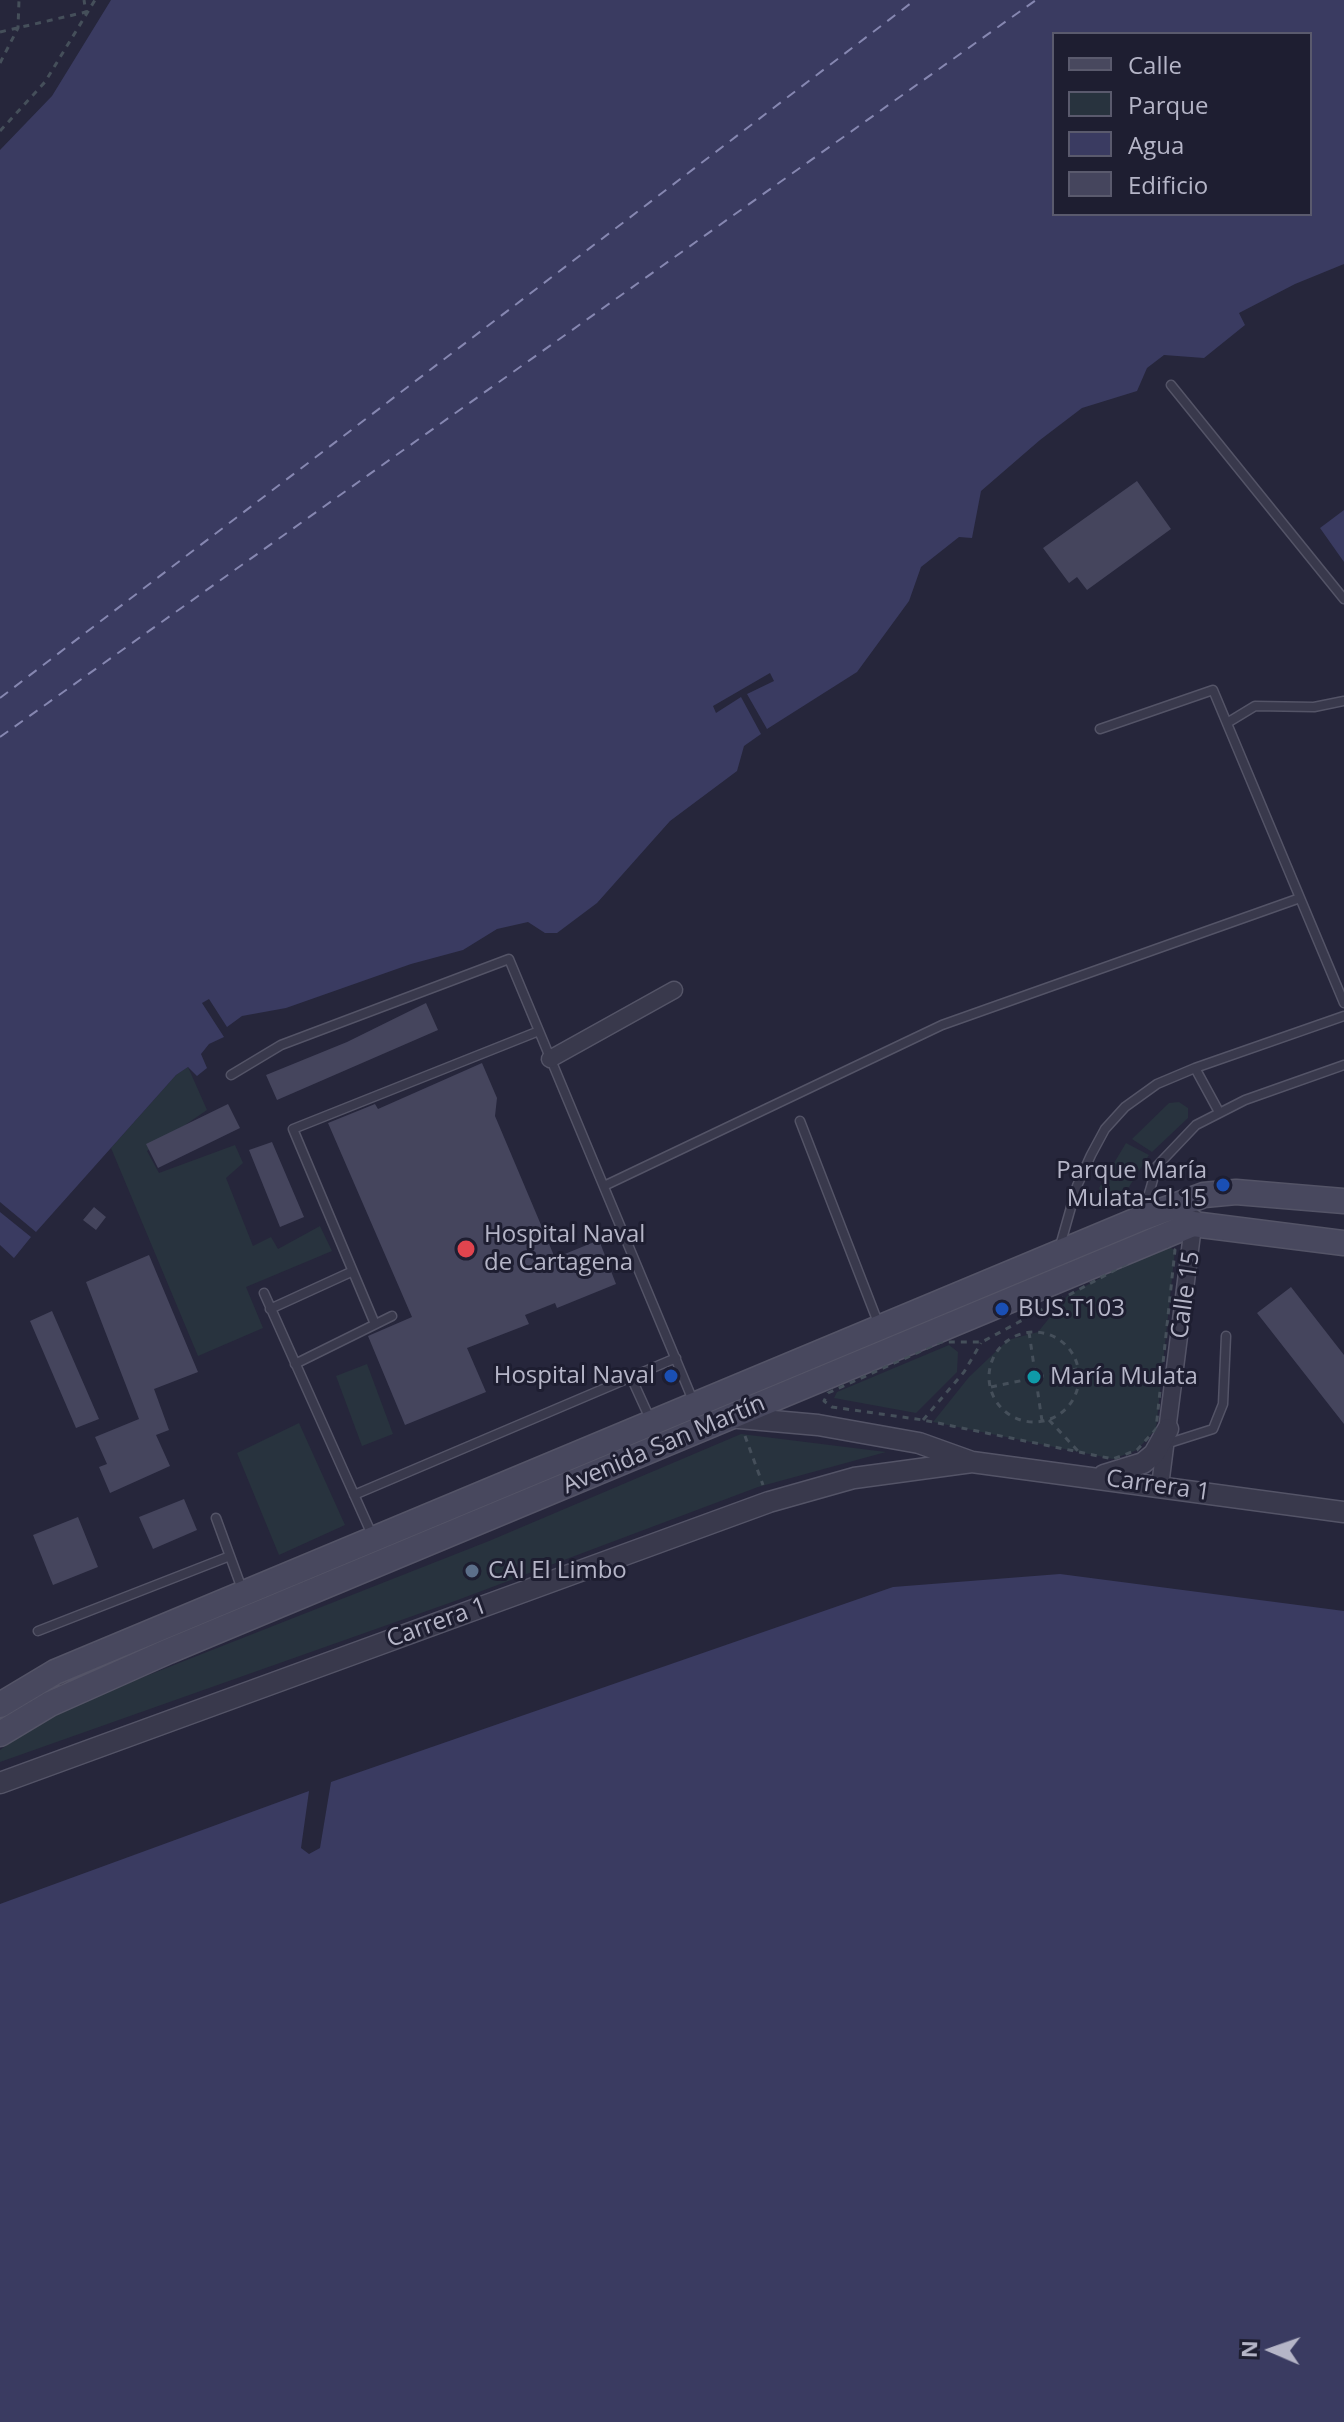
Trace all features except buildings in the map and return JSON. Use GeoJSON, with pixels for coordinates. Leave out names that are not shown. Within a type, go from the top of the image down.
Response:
{"type":"FeatureCollection","features":[{"type":"Feature","properties":{"kind":"main road","name":"Avenida San Martín"},"geometry":{"type":"LineString","coordinates":[[2,1720],[50,1704],[169,1651],[737,1424],[1190,1212],[1216,1194],[1256,1192],[1344,1201]]}},
{"type":"Feature","properties":{"kind":"main road","name":"Avenida San Martín"},"geometry":{"type":"LineString","coordinates":[[2,1720],[55,1672],[1142,1218],[1190,1212],[1344,1243]]}},
{"type":"Feature","properties":{"kind":"main road"},"geometry":{"type":"LineString","coordinates":[[0,1684],[55,1672]]}},
{"type":"Feature","properties":{"kind":"street"},"geometry":{"type":"LineString","coordinates":[[550,1059],[674,990]]}},
{"type":"Feature","properties":{"kind":"street","name":"Calle 15"},"geometry":{"type":"LineString","coordinates":[[1160,1486],[1190,1212]]}},
{"type":"Feature","properties":{"kind":"street","name":"Carrera 1"},"geometry":{"type":"LineString","coordinates":[[695,1404],[737,1424],[818,1425],[919,1443],[972,1462],[1344,1512]]}},
{"type":"Feature","properties":{"kind":"street"},"geometry":{"type":"LineString","coordinates":[[1096,1477],[1143,1463],[1167,1436]]}},
{"type":"Feature","properties":{"kind":"street","name":"Carrera 1"},"geometry":{"type":"LineString","coordinates":[[0,1783],[769,1502],[854,1478],[972,1462]]}},
{"type":"Feature","properties":{"kind":"lane"},"geometry":{"type":"LineString","coordinates":[[1171,385],[1344,599]]}},
{"type":"Feature","properties":{"kind":"lane"},"geometry":{"type":"LineString","coordinates":[[1100,729],[1213,690],[1344,1003]]}},
{"type":"Feature","properties":{"kind":"lane"},"geometry":{"type":"LineString","coordinates":[[1227,723],[1262,705],[1314,707],[1344,701]]}},
{"type":"Feature","properties":{"kind":"lane"},"geometry":{"type":"LineString","coordinates":[[604,1186],[942,1025],[1300,898]]}},
{"type":"Feature","properties":{"kind":"lane"},"geometry":{"type":"LineString","coordinates":[[231,1075],[281,1045],[509,959],[695,1404]]}},
{"type":"Feature","properties":{"kind":"lane"},"geometry":{"type":"LineString","coordinates":[[1059,1251],[1077,1186],[1105,1129],[1125,1107],[1157,1084],[1195,1068],[1344,1016]]}},
{"type":"Feature","properties":{"kind":"lane"},"geometry":{"type":"LineString","coordinates":[[375,1324],[293,1129],[539,1031]]}},
{"type":"Feature","properties":{"kind":"lane"},"geometry":{"type":"LineString","coordinates":[[1142,1218],[1151,1179],[1167,1152],[1196,1125],[1219,1112],[1344,1065]]}},
{"type":"Feature","properties":{"kind":"lane"},"geometry":{"type":"LineString","coordinates":[[1195,1068],[1219,1112]]}},
{"type":"Feature","properties":{"kind":"lane"},"geometry":{"type":"LineString","coordinates":[[800,1121],[880,1326]]}},
{"type":"Feature","properties":{"kind":"lane"},"geometry":{"type":"LineString","coordinates":[[270,1309],[351,1272]]}},
{"type":"Feature","properties":{"kind":"lane"},"geometry":{"type":"LineString","coordinates":[[264,1293],[373,1538]]}},
{"type":"Feature","properties":{"kind":"lane"},"geometry":{"type":"LineString","coordinates":[[295,1364],[392,1316]]}},
{"type":"Feature","properties":{"kind":"lane"},"geometry":{"type":"LineString","coordinates":[[1167,1436],[1213,1429],[1223,1404],[1226,1336]]}},
{"type":"Feature","properties":{"kind":"lane"},"geometry":{"type":"LineString","coordinates":[[354,1495],[676,1358]]}},
{"type":"Feature","properties":{"kind":"lane"},"geometry":{"type":"LineString","coordinates":[[631,1377],[652,1422]]}},
{"type":"Feature","properties":{"kind":"lane"},"geometry":{"type":"LineString","coordinates":[[216,1518],[244,1593]]}},
{"type":"Feature","properties":{"kind":"lane"},"geometry":{"type":"LineString","coordinates":[[38,1631],[230,1556]]}},
{"type":"Feature","properties":{"kind":"path"},"geometry":{"type":"LineString","coordinates":[[0,63],[18,28],[19,0]]}},
{"type":"Feature","properties":{"kind":"path"},"geometry":{"type":"LineString","coordinates":[[84,0],[86,12]]}},
{"type":"Feature","properties":{"kind":"path"},"geometry":{"type":"LineString","coordinates":[[0,131],[45,82],[95,0]]}},
{"type":"Feature","properties":{"kind":"path"},"geometry":{"type":"LineString","coordinates":[[0,32],[86,12]]}},
{"type":"Feature","properties":{"kind":"path"},"geometry":{"type":"LineString","coordinates":[[1163,1244],[1175,1250],[1156,1429],[1137,1450],[1113,1459],[923,1420],[832,1407],[824,1401],[828,1393],[941,1342],[982,1342],[1163,1244]]}},
{"type":"Feature","properties":{"kind":"path"},"geometry":{"type":"LineString","coordinates":[[1029,1332],[1042,1421]]}},
{"type":"Feature","properties":{"kind":"path"},"geometry":{"type":"LineString","coordinates":[[1029,1332],[1047,1333],[1063,1342],[1078,1368],[1075,1396],[1062,1412],[1049,1420],[1011,1416],[998,1403],[991,1387],[990,1369],[1000,1347],[1029,1332]]}},
{"type":"Feature","properties":{"kind":"path"},"geometry":{"type":"LineString","coordinates":[[923,1420],[964,1372],[982,1342]]}},
{"type":"Feature","properties":{"kind":"path"},"geometry":{"type":"LineString","coordinates":[[991,1387],[1078,1368]]}},
{"type":"Feature","properties":{"kind":"path"},"geometry":{"type":"LineString","coordinates":[[1049,1420],[1078,1451]]}},
{"type":"Feature","properties":{"kind":"path"},"geometry":{"type":"LineString","coordinates":[[737,1424],[769,1502]]}},
{"type":"Feature","properties":{"kind":"green space"},"geometry":{"type":"Polygon","coordinates":[[[188,1067],[207,1110],[147,1151],[159,1173],[235,1145],[243,1163],[226,1178],[253,1246],[271,1237],[278,1249],[320,1226],[332,1251],[246,1287],[263,1328],[198,1356],[111,1148],[176,1075],[188,1067]]]}},
{"type":"Feature","properties":{"kind":"green space"},"geometry":{"type":"Polygon","coordinates":[[[1179,1102],[1188,1108],[1188,1118],[1152,1152],[1132,1139],[1169,1103],[1179,1102]]]}},
{"type":"Feature","properties":{"kind":"green space"},"geometry":{"type":"Polygon","coordinates":[[[1126,1143],[1149,1155],[1119,1203],[1105,1203],[1099,1188],[1126,1143]]]}},
{"type":"Feature","properties":{"kind":"green space"},"geometry":{"type":"Polygon","coordinates":[[[1163,1244],[1175,1250],[1156,1429],[1137,1450],[1113,1459],[933,1422],[969,1377],[1008,1340],[1038,1332],[1067,1296],[1163,1244]]]}},
{"type":"Feature","properties":{"kind":"green space"},"geometry":{"type":"Polygon","coordinates":[[[949,1345],[958,1352],[957,1372],[916,1413],[834,1398],[837,1392],[949,1345]]]}},
{"type":"Feature","properties":{"kind":"green space"},"geometry":{"type":"Polygon","coordinates":[[[367,1364],[393,1434],[362,1446],[336,1376],[367,1364]]]}},
{"type":"Feature","properties":{"kind":"green space"},"geometry":{"type":"Polygon","coordinates":[[[299,1423],[345,1525],[279,1555],[237,1453],[299,1423]]]}},
{"type":"Feature","properties":{"kind":"green space"},"geometry":{"type":"Polygon","coordinates":[[[741,1434],[886,1452],[758,1487],[455,1601],[0,1762],[0,1750],[52,1713],[489,1541],[741,1434]]]}},
{"type":"Feature","properties":{"kind":"water"},"geometry":{"type":"Polygon","coordinates":[[[111,0],[1344,0],[1344,264],[1295,284],[1239,313],[1245,325],[1204,358],[1164,355],[1147,368],[1137,391],[1082,408],[1040,440],[981,491],[972,538],[959,537],[921,567],[909,601],[857,672],[767,729],[747,694],[774,681],[770,673],[713,706],[716,713],[741,697],[761,734],[744,746],[737,771],[670,821],[597,903],[557,933],[545,933],[528,922],[497,929],[463,950],[411,964],[286,1008],[242,1016],[227,1027],[209,999],[202,1003],[224,1037],[209,1044],[201,1054],[207,1068],[197,1076],[188,1067],[176,1075],[36,1232],[0,1202],[0,150],[52,96],[111,0]]]}},
{"type":"Feature","properties":{"kind":"water"},"geometry":{"type":"Polygon","coordinates":[[[1344,510],[1344,562],[1320,528],[1344,510]]]}},
{"type":"Feature","properties":{"kind":"water"},"geometry":{"type":"Polygon","coordinates":[[[0,1212],[31,1237],[14,1258],[0,1245],[0,1212]]]}},
{"type":"Feature","properties":{"kind":"water"},"geometry":{"type":"Polygon","coordinates":[[[1060,1574],[1344,1611],[1344,2422],[0,2422],[0,1904],[309,1791],[301,1848],[309,1854],[320,1848],[331,1782],[893,1587],[1060,1574]]]}},
{"type":"Feature","properties":{"kind":"ferry route"},"geometry":{"type":"LineString","coordinates":[[0,698],[915,0]]}},
{"type":"Feature","properties":{"kind":"ferry route"},"geometry":{"type":"LineString","coordinates":[[0,737],[1036,0]]}},
{"type":"Feature","properties":{"kind":"place","name":"Parque María Mulata-Cl.15"},"geometry":{"type":"Point","coordinates":[1223,1185]}},
{"type":"Feature","properties":{"kind":"place","name":"Hospital Naval de Cartagena"},"geometry":{"type":"Point","coordinates":[466,1249]}},
{"type":"Feature","properties":{"kind":"place","name":"BUS.T103"},"geometry":{"type":"Point","coordinates":[1002,1309]}},
{"type":"Feature","properties":{"kind":"place","name":"Hospital Naval"},"geometry":{"type":"Point","coordinates":[671,1376]}},
{"type":"Feature","properties":{"kind":"place","name":"María Mulata"},"geometry":{"type":"Point","coordinates":[1034,1377]}},
{"type":"Feature","properties":{"kind":"place","name":"CAI El Limbo"},"geometry":{"type":"Point","coordinates":[472,1571]}}]}
